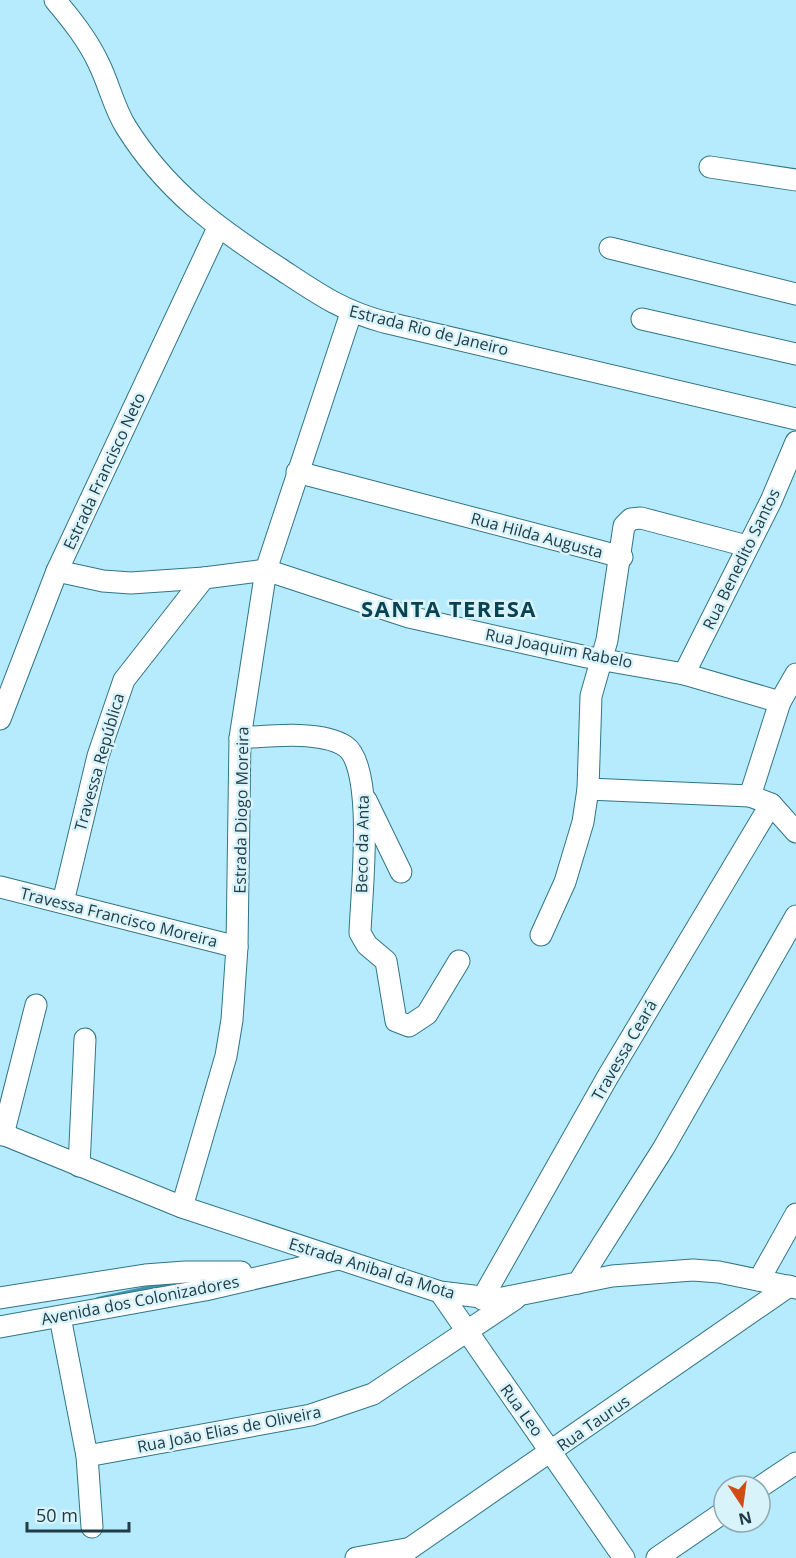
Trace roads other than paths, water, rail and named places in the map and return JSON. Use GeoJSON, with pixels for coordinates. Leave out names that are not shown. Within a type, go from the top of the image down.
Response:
{"type":"FeatureCollection","features":[{"type":"Feature","properties":{"kind":"street","name":"Estrada Rio de Janeiro"},"geometry":{"type":"LineString","coordinates":[[55,0],[73,22],[99,62],[124,124],[150,164],[218,228],[351,313],[796,419]]}},
{"type":"Feature","properties":{"kind":"street"},"geometry":{"type":"LineString","coordinates":[[710,166],[796,180]]}},
{"type":"Feature","properties":{"kind":"street","name":"Estrada Francisco Neto"},"geometry":{"type":"LineString","coordinates":[[0,719],[57,571],[218,228]]}},
{"type":"Feature","properties":{"kind":"street"},"geometry":{"type":"LineString","coordinates":[[610,248],[796,294]]}},
{"type":"Feature","properties":{"kind":"street","name":"Estrada Diogo Moreira"},"geometry":{"type":"LineString","coordinates":[[182,1207],[226,1056],[236,983],[240,738],[266,570],[351,313]]}},
{"type":"Feature","properties":{"kind":"street"},"geometry":{"type":"LineString","coordinates":[[642,319],[796,354]]}},
{"type":"Feature","properties":{"kind":"street","name":"Rua Benedito Santos"},"geometry":{"type":"LineString","coordinates":[[684,674],[771,501],[796,442]]}},
{"type":"Feature","properties":{"kind":"street","name":"Rua Hilda Augusta"},"geometry":{"type":"LineString","coordinates":[[297,472],[622,557],[624,526],[631,519],[641,518],[747,546]]}},
{"type":"Feature","properties":{"kind":"street"},"geometry":{"type":"LineString","coordinates":[[541,935],[566,882],[583,822],[588,789],[591,696],[607,640],[622,557]]}},
{"type":"Feature","properties":{"kind":"street","name":"Rua Joaquim Rabelo"},"geometry":{"type":"LineString","coordinates":[[57,571],[103,581],[131,582],[204,578],[266,570],[409,617],[587,657],[601,657],[684,674],[780,702]]}},
{"type":"Feature","properties":{"kind":"street","name":"Travessa República"},"geometry":{"type":"LineString","coordinates":[[63,902],[98,756],[124,680],[204,578]]}},
{"type":"Feature","properties":{"kind":"street"},"geometry":{"type":"LineString","coordinates":[[750,796],[780,702],[796,674]]}},
{"type":"Feature","properties":{"kind":"street","name":"Beco da Anta"},"geometry":{"type":"LineString","coordinates":[[240,738],[283,735],[328,739],[345,746],[355,757],[361,770],[364,796],[360,933],[367,945],[386,961],[394,1014],[409,1026],[427,1014],[459,961]]}},
{"type":"Feature","properties":{"kind":"street"},"geometry":{"type":"LineString","coordinates":[[588,789],[750,796],[771,804],[796,832]]}},
{"type":"Feature","properties":{"kind":"street"},"geometry":{"type":"LineString","coordinates":[[364,796],[401,872]]}},
{"type":"Feature","properties":{"kind":"street","name":"Travessa Ceará"},"geometry":{"type":"LineString","coordinates":[[482,1299],[607,1078],[771,804]]}},
{"type":"Feature","properties":{"kind":"street","name":"Travessa Francisco Moreira"},"geometry":{"type":"LineString","coordinates":[[0,887],[237,947]]}},
{"type":"Feature","properties":{"kind":"street"},"geometry":{"type":"LineString","coordinates":[[578,1284],[663,1149],[796,916]]}},
{"type":"Feature","properties":{"kind":"street"},"geometry":{"type":"LineString","coordinates":[[2,1134],[36,1005]]}},
{"type":"Feature","properties":{"kind":"street"},"geometry":{"type":"LineString","coordinates":[[79,1166],[85,1039]]}},
{"type":"Feature","properties":{"kind":"street","name":"Estrada Anibal da Mota"},"geometry":{"type":"LineString","coordinates":[[2,1134],[182,1207],[440,1292],[482,1299],[520,1296],[612,1276],[693,1270],[792,1287]]}},
{"type":"Feature","properties":{"kind":"street"},"geometry":{"type":"LineString","coordinates":[[759,1280],[796,1214]]}},
{"type":"Feature","properties":{"kind":"street","name":"Avenida dos Colonizadores"},"geometry":{"type":"LineString","coordinates":[[0,1327],[205,1290],[338,1259]]}},
{"type":"Feature","properties":{"kind":"street","name":"Avenida dos Colonizadores"},"geometry":{"type":"LineString","coordinates":[[0,1298],[145,1275],[185,1272],[280,1272]]}},
{"type":"Feature","properties":{"kind":"street","name":"Rua Taurus"},"geometry":{"type":"LineString","coordinates":[[401,1553],[792,1287]]}},
{"type":"Feature","properties":{"kind":"street","name":"Rua Leo"},"geometry":{"type":"LineString","coordinates":[[440,1292],[465,1332],[624,1558]]}},
{"type":"Feature","properties":{"kind":"street","name":"Rua Joāo Elias de Oliveira"},"geometry":{"type":"LineString","coordinates":[[87,1456],[311,1415],[348,1404],[373,1394],[520,1296]]}},
{"type":"Feature","properties":{"kind":"street"},"geometry":{"type":"LineString","coordinates":[[60,1317],[87,1456],[92,1527]]}},
{"type":"Feature","properties":{"kind":"street"},"geometry":{"type":"LineString","coordinates":[[772,1479],[796,1463]]}},
{"type":"Feature","properties":{"kind":"street"},"geometry":{"type":"LineString","coordinates":[[657,1558],[712,1520]]}},
{"type":"Feature","properties":{"kind":"street"},"geometry":{"type":"LineString","coordinates":[[356,1558],[401,1553]]}},
{"type":"Feature","properties":{"kind":"waterway"},"geometry":{"type":"LineString","coordinates":[[98,1299],[170,1283]]}},
{"type":"Feature","properties":{"kind":"district","name":"SANTA TERESA"},"geometry":{"type":"Point","coordinates":[449,608]}}]}
